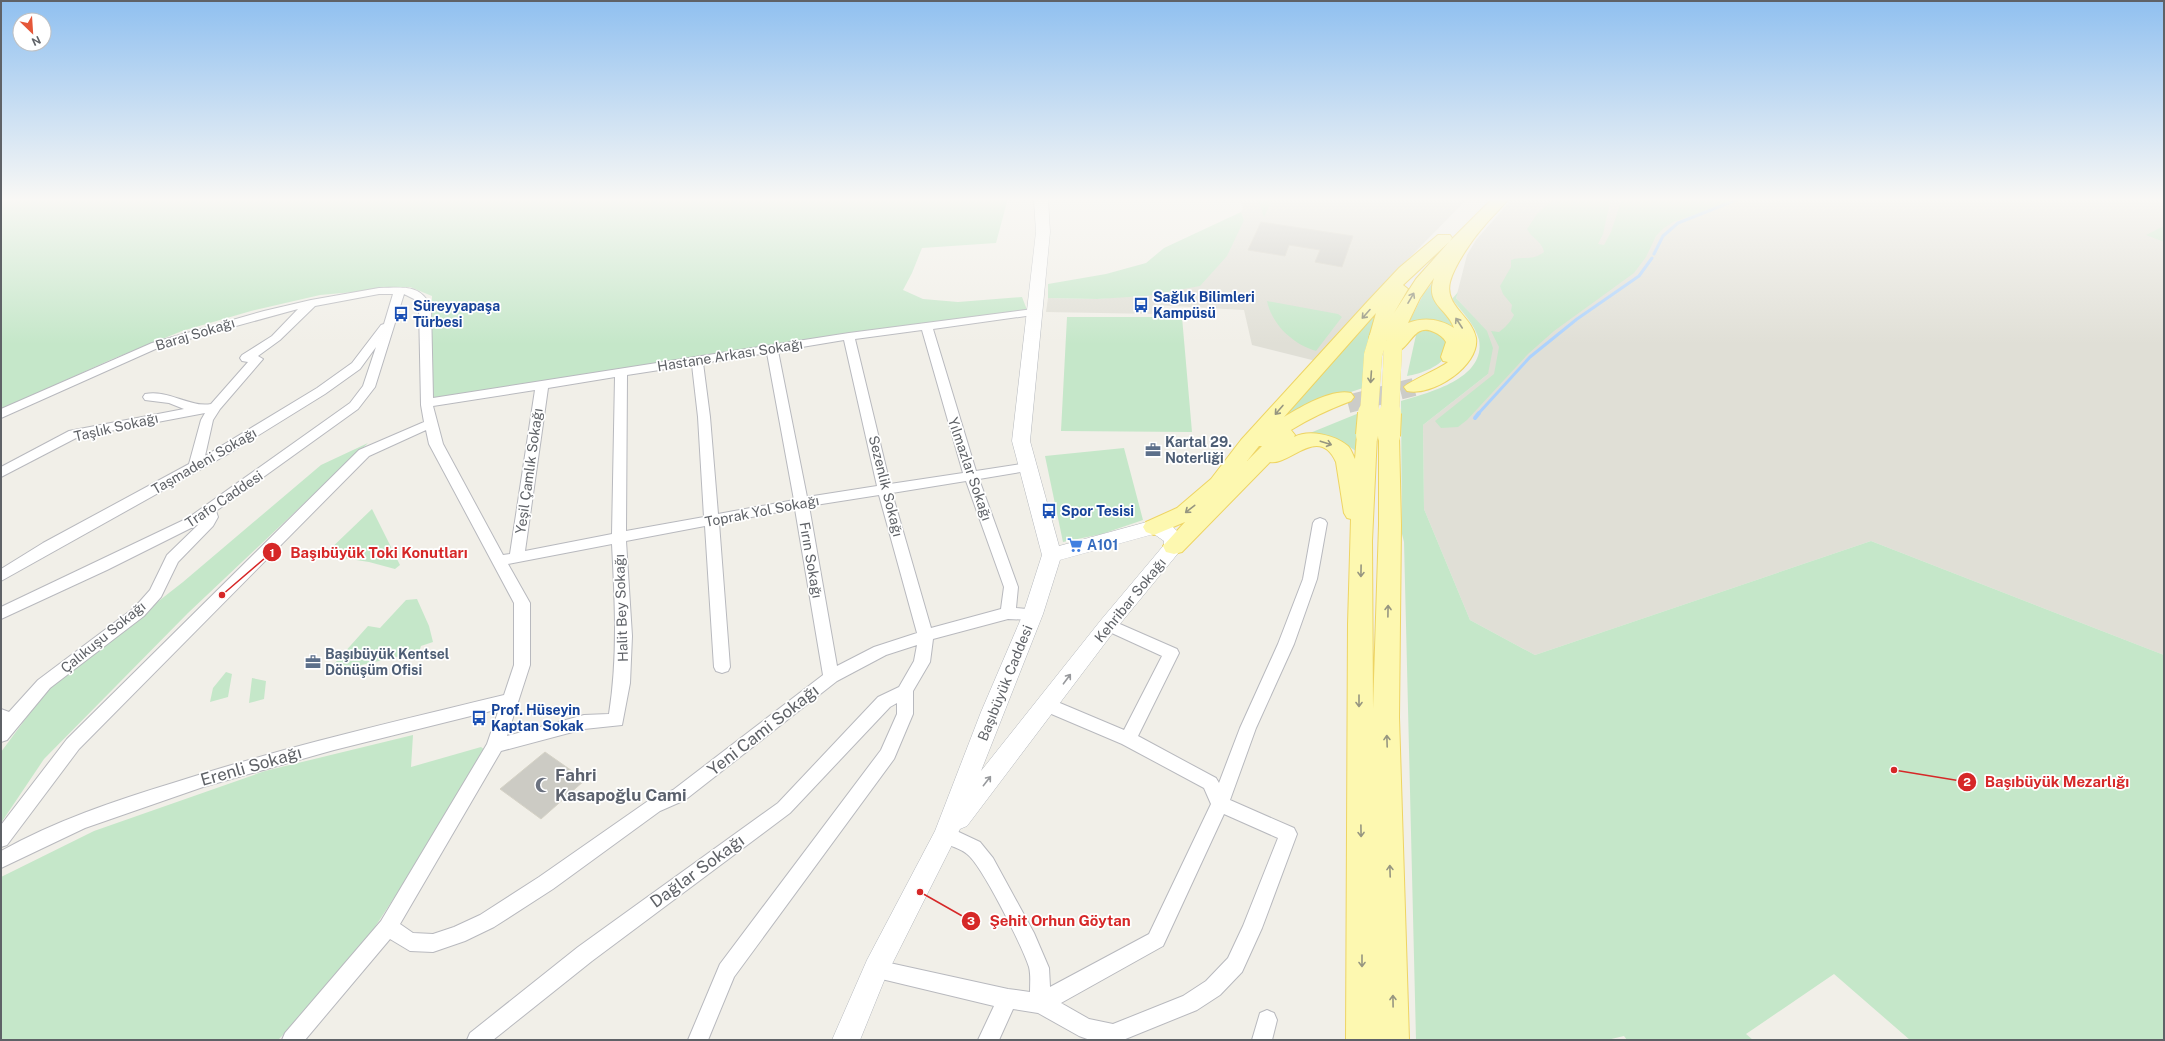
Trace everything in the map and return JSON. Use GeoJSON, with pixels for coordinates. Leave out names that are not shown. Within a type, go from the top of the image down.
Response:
{"type":"FeatureCollection","features":[{"type":"Feature","properties":{"kind":"main road"},"geometry":{"type":"LineString","coordinates":[[1041,247],[1022,419],[1021,442],[1052,555],[1154,527],[1185,513],[1268,459],[1290,446],[1304,440],[1320,441],[1332,445],[1341,451],[1346,462],[1361,541]]}},
{"type":"Feature","properties":{"kind":"main road"},"geometry":{"type":"LineString","coordinates":[[1226,486],[1248,445],[1374,305],[1405,272],[1434,247]]}},
{"type":"Feature","properties":{"kind":"main road"},"geometry":{"type":"LineString","coordinates":[[1362,1040],[1359,721],[1361,541],[1378,435],[1385,343],[1381,324],[1394,296],[1437,247]]}},
{"type":"Feature","properties":{"kind":"main road"},"geometry":{"type":"LineString","coordinates":[[1385,343],[1416,290],[1454,247]]}},
{"type":"Feature","properties":{"kind":"main road"},"geometry":{"type":"LineString","coordinates":[[1385,343],[1410,328],[1425,324],[1445,329],[1452,335],[1455,342],[1452,355],[1434,372],[1411,384],[1430,382],[1446,374],[1462,357],[1466,347],[1467,337],[1462,327],[1445,304],[1440,291],[1445,272],[1462,247]]}},
{"type":"Feature","properties":{"kind":"main road","name":"Kehribar Sokağı"},"geometry":{"type":"LineString","coordinates":[[946,834],[1048,705],[1108,625],[1226,486],[1292,429],[1346,401]]}},
{"type":"Feature","properties":{"kind":"main road"},"geometry":{"type":"LineString","coordinates":[[1378,435],[1390,525],[1386,717],[1393,1040]]}},
{"type":"Feature","properties":{"kind":"main road"},"geometry":{"type":"LineString","coordinates":[[1154,527],[1169,533],[1173,539],[1174,546]]}},
{"type":"Feature","properties":{"kind":"main road","name":"Başıbüyük Caddesi"},"geometry":{"type":"LineString","coordinates":[[846,1040],[876,969],[946,834],[992,712],[1033,614],[1052,555]]}},
{"type":"Feature","properties":{"kind":"street","name":"Baraj Sokağı"},"geometry":{"type":"LineString","coordinates":[[1,414],[156,345],[264,314],[311,303],[372,292],[400,290]]}},
{"type":"Feature","properties":{"kind":"street","name":"Trafo Caddesi"},"geometry":{"type":"LineString","coordinates":[[1,613],[180,528],[209,510],[354,406],[369,387],[400,290]]}},
{"type":"Feature","properties":{"kind":"street"},"geometry":{"type":"LineString","coordinates":[[292,1040],[388,927],[495,746],[522,665],[524,611],[522,603],[436,444],[430,424],[427,403],[425,307],[421,298],[410,292],[400,290]]}},
{"type":"Feature","properties":{"kind":"street"},"geometry":{"type":"LineString","coordinates":[[194,467],[207,420],[215,407],[258,359],[246,358],[276,338],[311,303]]}},
{"type":"Feature","properties":{"kind":"street","name":"Hastane Arkası Sokağı"},"geometry":{"type":"LineString","coordinates":[[427,403],[849,336],[1034,309]]}},
{"type":"Feature","properties":{"kind":"street","name":"Taşmadeni Sokağı"},"geometry":{"type":"LineString","coordinates":[[1,576],[48,547],[194,467],[321,391],[356,366],[389,323]]}},
{"type":"Feature","properties":{"kind":"street","name":"Yılmazlar Sokağı"},"geometry":{"type":"LineString","coordinates":[[926,325],[970,476],[1010,587],[1008,613]]}},
{"type":"Feature","properties":{"kind":"street","name":"Sezenlik Sokağı"},"geometry":{"type":"LineString","coordinates":[[849,336],[871,424],[884,489],[926,636]]}},
{"type":"Feature","properties":{"kind":"street","name":"Fırın Sokağı"},"geometry":{"type":"LineString","coordinates":[[772,348],[789,431],[800,503],[812,558],[831,677]]}},
{"type":"Feature","properties":{"kind":"street"},"geometry":{"type":"LineString","coordinates":[[697,360],[704,417],[722,667]]}},
{"type":"Feature","properties":{"kind":"street","name":"Halit Bey Sokağı"},"geometry":{"type":"LineString","coordinates":[[495,746],[584,722],[616,720],[622,683],[624,636],[619,539],[619,439],[621,373]]}},
{"type":"Feature","properties":{"kind":"street","name":"Yeşil Çamlık Sokağı"},"geometry":{"type":"LineString","coordinates":[[517,557],[542,385]]}},
{"type":"Feature","properties":{"kind":"street"},"geometry":{"type":"LineString","coordinates":[[149,397],[172,399],[184,405],[215,407]]}},
{"type":"Feature","properties":{"kind":"street","name":"Taşlık Sokağı"},"geometry":{"type":"LineString","coordinates":[[1,473],[74,434],[215,407]]}},
{"type":"Feature","properties":{"kind":"street"},"geometry":{"type":"LineString","coordinates":[[1,838],[73,744],[364,453],[430,424]]}},
{"type":"Feature","properties":{"kind":"street","name":"Toprak Yol Sokağı"},"geometry":{"type":"LineString","coordinates":[[498,561],[619,539],[800,503],[1027,467]]}},
{"type":"Feature","properties":{"kind":"street","name":"Çalıkuşu Sokağı"},"geometry":{"type":"LineString","coordinates":[[1,734],[6,718],[44,684],[139,612],[156,593],[172,559],[208,523],[211,517],[209,510]]}},
{"type":"Feature","properties":{"kind":"street"},"geometry":{"type":"LineString","coordinates":[[1041,1003],[1156,940],[1220,804],[1248,728],[1286,644],[1310,579],[1320,523]]}},
{"type":"Feature","properties":{"kind":"street","name":"Yeni Cami Sokağı"},"geometry":{"type":"LineString","coordinates":[[388,927],[410,942],[433,942],[458,935],[487,921],[546,883],[654,806],[679,795],[831,677],[880,651],[926,636],[1008,613],[1033,614]]}},
{"type":"Feature","properties":{"kind":"street"},"geometry":{"type":"LineString","coordinates":[[1108,625],[1171,653],[1128,738]]}},
{"type":"Feature","properties":{"kind":"street"},"geometry":{"type":"LineString","coordinates":[[698,1040],[727,971],[888,754],[905,714],[905,691],[922,662],[926,636]]}},
{"type":"Feature","properties":{"kind":"street","name":"Dağlar Sokağı"},"geometry":{"type":"LineString","coordinates":[[477,1040],[585,954],[784,808],[884,702],[905,691]]}},
{"type":"Feature","properties":{"kind":"street","name":"Erenli Sokağı"},"geometry":{"type":"LineString","coordinates":[[1,860],[49,835],[91,817],[189,784],[289,755],[511,700]]}},
{"type":"Feature","properties":{"kind":"street"},"geometry":{"type":"LineString","coordinates":[[876,969],[1008,999],[1041,1003],[1086,1034],[1113,1034],[1190,1003],[1213,988],[1235,965],[1252,928],[1288,834],[1220,804],[1210,784],[1128,738],[1048,705]]}},
{"type":"Feature","properties":{"kind":"street"},"geometry":{"type":"LineString","coordinates":[[946,834],[974,848],[987,864],[1024,933],[1039,968],[1041,1003]]}},
{"type":"Feature","properties":{"kind":"street"},"geometry":{"type":"LineString","coordinates":[[988,1040],[1008,999]]}},
{"type":"Feature","properties":{"kind":"street"},"geometry":{"type":"LineString","coordinates":[[1262,1040],[1267,1020]]}},
{"type":"Feature","properties":{"kind":"shaded area"},"geometry":{"type":"Polygon","coordinates":[[[1219,247],[1420,247],[1374,294],[1316,361],[1252,345],[1244,310],[1155,305],[1155,314],[1046,312],[1048,298],[1097,299],[1175,292],[1219,247]]]}},
{"type":"Feature","properties":{"kind":"shaded area"},"geometry":{"type":"Polygon","coordinates":[[[1472,247],[2164,247],[2164,655],[1871,541],[1535,655],[1470,620],[1424,509],[1423,425],[1488,374],[1487,332],[1456,298],[1467,255],[1472,247]]]}},
{"type":"Feature","properties":{"kind":"green space"},"geometry":{"type":"Polygon","coordinates":[[[1,247],[943,247],[922,248],[903,290],[923,299],[958,302],[1022,297],[1027,310],[430,401],[432,296],[410,287],[320,295],[251,311],[182,331],[110,360],[1,410],[1,247]]]}},
{"type":"Feature","properties":{"kind":"green space"},"geometry":{"type":"Polygon","coordinates":[[[1167,247],[1231,247],[1227,256],[1200,286],[1146,296],[1097,299],[1048,298],[1048,284],[1106,274],[1146,263],[1167,247]]]}},
{"type":"Feature","properties":{"kind":"green space"},"geometry":{"type":"Polygon","coordinates":[[[1542,247],[1651,247],[1646,257],[1634,273],[1554,331],[1528,354],[1467,420],[1458,427],[1441,428],[1435,421],[1494,374],[1499,347],[1491,331],[1499,332],[1508,324],[1514,315],[1511,311],[1512,305],[1503,294],[1500,286],[1511,267],[1511,260],[1535,257],[1544,252],[1542,247]]]}},
{"type":"Feature","properties":{"kind":"green space"},"geometry":{"type":"Polygon","coordinates":[[[1435,280],[1462,338],[1430,322],[1409,322],[1424,293],[1435,280]]]}},
{"type":"Feature","properties":{"kind":"green space"},"geometry":{"type":"Polygon","coordinates":[[[1458,292],[1456,298],[1487,331],[1493,348],[1488,374],[1423,425],[1424,509],[1470,620],[1535,655],[1871,541],[2164,655],[2164,1040],[1910,1040],[1834,974],[1746,1034],[1753,1040],[1627,1040],[1624,1036],[1607,1040],[1416,1040],[1404,542],[1402,534],[1401,401],[1426,394],[1453,382],[1465,374],[1474,365],[1479,353],[1479,340],[1471,323],[1452,299],[1458,292]]]}},
{"type":"Feature","properties":{"kind":"green space"},"geometry":{"type":"Polygon","coordinates":[[[1267,301],[1338,314],[1342,317],[1316,351],[1299,344],[1279,326],[1267,301]]]}},
{"type":"Feature","properties":{"kind":"green space"},"geometry":{"type":"Polygon","coordinates":[[[1382,304],[1363,388],[1308,406],[1285,417],[1382,304]]]}},
{"type":"Feature","properties":{"kind":"green space"},"geometry":{"type":"Polygon","coordinates":[[[1067,317],[1182,317],[1192,432],[1061,431],[1067,317]]]}},
{"type":"Feature","properties":{"kind":"green space"},"geometry":{"type":"Polygon","coordinates":[[[1427,329],[1449,337],[1445,358],[1430,369],[1407,376],[1416,335],[1421,330],[1427,329]]]}},
{"type":"Feature","properties":{"kind":"green space"},"geometry":{"type":"Polygon","coordinates":[[[1364,411],[1359,454],[1343,443],[1332,439],[1313,436],[1310,433],[1364,411]]]}},
{"type":"Feature","properties":{"kind":"green space"},"geometry":{"type":"Polygon","coordinates":[[[368,443],[188,613],[44,759],[1,823],[1,752],[50,686],[183,582],[321,465],[368,443]]]}},
{"type":"Feature","properties":{"kind":"green space"},"geometry":{"type":"Polygon","coordinates":[[[1124,448],[1143,520],[1102,534],[1063,542],[1045,456],[1124,448]]]}},
{"type":"Feature","properties":{"kind":"green space"},"geometry":{"type":"Polygon","coordinates":[[[372,509],[400,565],[395,569],[369,562],[324,555],[372,509]]]}},
{"type":"Feature","properties":{"kind":"green space"},"geometry":{"type":"Polygon","coordinates":[[[417,599],[429,626],[433,642],[421,646],[419,652],[326,673],[368,626],[380,628],[406,600],[417,599]]]}},
{"type":"Feature","properties":{"kind":"green space"},"geometry":{"type":"Polygon","coordinates":[[[226,672],[232,674],[228,697],[210,702],[213,688],[226,672]]]}},
{"type":"Feature","properties":{"kind":"green space"},"geometry":{"type":"Polygon","coordinates":[[[252,678],[266,681],[264,699],[249,703],[252,678]]]}},
{"type":"Feature","properties":{"kind":"green space"},"geometry":{"type":"Polygon","coordinates":[[[413,735],[411,767],[481,747],[489,753],[371,933],[304,1014],[278,1040],[1,1040],[1,877],[94,831],[265,771],[413,735]]]}},
{"type":"Feature","properties":{"kind":"building"},"geometry":{"type":"Polygon","coordinates":[[[1250,247],[1288,247],[1285,256],[1248,250],[1250,247]]]}},
{"type":"Feature","properties":{"kind":"building"},"geometry":{"type":"Polygon","coordinates":[[[1299,247],[1349,247],[1342,267],[1315,262],[1320,250],[1299,247]]]}},
{"type":"Feature","properties":{"kind":"building","name":"Fahri Kasapoğlu Cami"},"geometry":{"type":"Polygon","coordinates":[[[545,752],[585,780],[541,819],[500,789],[545,752]]]}},
{"type":"Feature","properties":{"kind":"waterway"},"geometry":{"type":"LineString","coordinates":[[1654,254],[1658,247]]}},
{"type":"Feature","properties":{"kind":"waterway"},"geometry":{"type":"LineString","coordinates":[[1478,414],[1530,357],[1577,319],[1639,276],[1652,258]]}},
{"type":"Feature","properties":{"kind":"waterway"},"geometry":{"type":"LineString","coordinates":[[1475,418],[1479,413]]}},
{"type":"Feature","properties":{"kind":"tunnel"},"geometry":{"type":"LineString","coordinates":[[1348,404],[1414,387]]}},
{"type":"Feature","properties":{"kind":"place","name":"Sağlık Bilimleri Kampüsü"},"geometry":{"type":"Point","coordinates":[1141,305]}},
{"type":"Feature","properties":{"kind":"place","name":"Süreyyapaşa Türbesi"},"geometry":{"type":"Point","coordinates":[401,314]}},
{"type":"Feature","properties":{"kind":"place","name":"Kartal 29. Noterliği"},"geometry":{"type":"Point","coordinates":[1153,450]}},
{"type":"Feature","properties":{"kind":"place","name":"Spor Tesisi"},"geometry":{"type":"Point","coordinates":[1049,511]}},
{"type":"Feature","properties":{"kind":"place","name":"A101"},"geometry":{"type":"Point","coordinates":[1075,545]}},
{"type":"Feature","properties":{"kind":"place","name":"Başıbüyük Toki Konutları"},"geometry":{"type":"Point","coordinates":[222,595]}},
{"type":"Feature","properties":{"kind":"place","name":"Başıbüyük Kentsel Dönüşüm Ofisi"},"geometry":{"type":"Point","coordinates":[313,662]}},
{"type":"Feature","properties":{"kind":"place","name":"Prof. Hüseyin Kaptan Sokak"},"geometry":{"type":"Point","coordinates":[479,718]}},
{"type":"Feature","properties":{"kind":"place","name":"Başıbüyük Mezarlığı"},"geometry":{"type":"Point","coordinates":[1894,770]}},
{"type":"Feature","properties":{"kind":"place","name":"Fahri Kasapoğlu Cami"},"geometry":{"type":"Point","coordinates":[543,785]}},
{"type":"Feature","properties":{"kind":"place","name":"Şehit Orhun Göytan"},"geometry":{"type":"Point","coordinates":[920,892]}}]}
